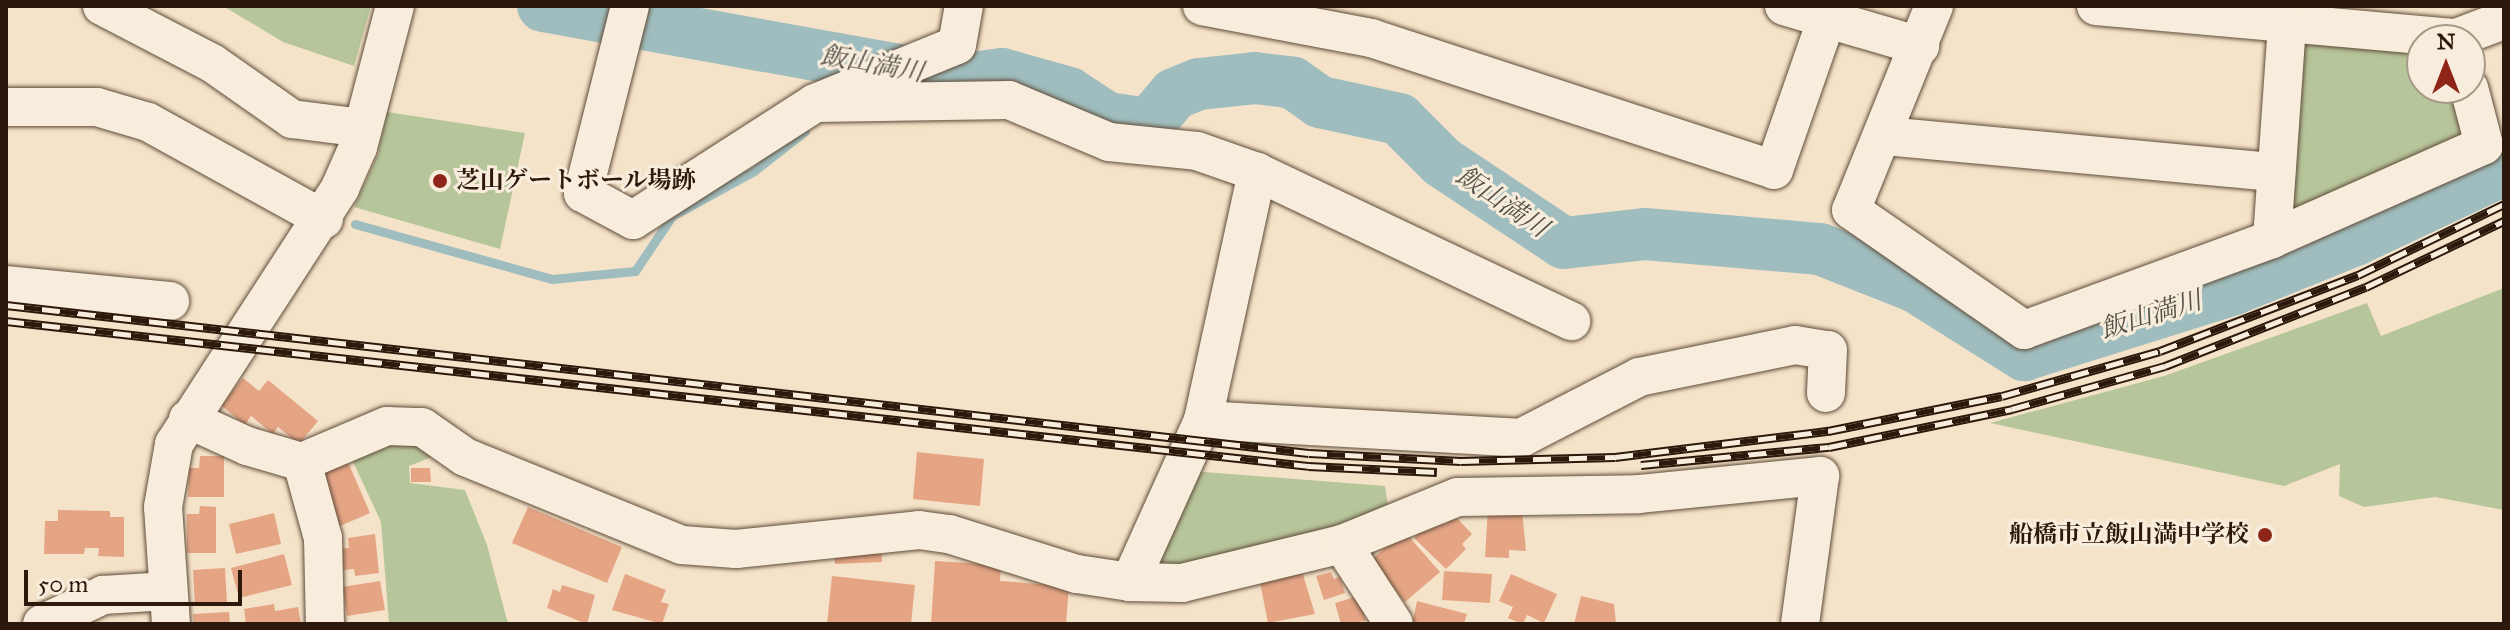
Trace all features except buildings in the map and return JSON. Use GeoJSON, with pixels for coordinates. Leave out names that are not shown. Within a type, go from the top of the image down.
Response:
{"type":"FeatureCollection","features":[{"type":"Feature","properties":{"kind":"street"},"geometry":{"type":"LineString","coordinates":[[102,6],[212,63],[292,119],[362,128]]}},
{"type":"Feature","properties":{"kind":"street"},"geometry":{"type":"LineString","coordinates":[[42,624],[103,595],[169,608],[165,475],[188,419],[324,219],[362,128],[395,6]]}},
{"type":"Feature","properties":{"kind":"street"},"geometry":{"type":"LineString","coordinates":[[626,23],[583,193],[633,220],[742,155],[815,103],[957,45],[964,6]]}},
{"type":"Feature","properties":{"kind":"street"},"geometry":{"type":"LineString","coordinates":[[1202,6],[1374,22],[1774,170],[1830,13]]}},
{"type":"Feature","properties":{"kind":"street"},"geometry":{"type":"LineString","coordinates":[[1784,6],[1830,13],[1920,46]]}},
{"type":"Feature","properties":{"kind":"street"},"geometry":{"type":"LineString","coordinates":[[1934,6],[1885,136],[1851,210],[2024,330],[2272,239],[2484,145],[2473,104]]}},
{"type":"Feature","properties":{"kind":"street"},"geometry":{"type":"LineString","coordinates":[[2096,6],[2287,26],[2406,27]]}},
{"type":"Feature","properties":{"kind":"street"},"geometry":{"type":"LineString","coordinates":[[2478,24],[2504,20]]}},
{"type":"Feature","properties":{"kind":"street"},"geometry":{"type":"LineString","coordinates":[[2272,239],[2287,26]]}},
{"type":"Feature","properties":{"kind":"street"},"geometry":{"type":"LineString","coordinates":[[815,103],[1009,100],[1109,142],[1197,151],[1257,172],[1571,321]]}},
{"type":"Feature","properties":{"kind":"street"},"geometry":{"type":"LineString","coordinates":[[6,107],[97,107],[148,122],[324,219]]}},
{"type":"Feature","properties":{"kind":"street"},"geometry":{"type":"LineString","coordinates":[[1885,136],[2276,172]]}},
{"type":"Feature","properties":{"kind":"street"},"geometry":{"type":"LineString","coordinates":[[1130,582],[1203,420],[1257,172]]}},
{"type":"Feature","properties":{"kind":"street"},"geometry":{"type":"LineString","coordinates":[[6,285],[170,301]]}},
{"type":"Feature","properties":{"kind":"street"},"geometry":{"type":"LineString","coordinates":[[1203,420],[1521,438],[1639,377],[1795,345],[1828,350],[1826,393]]}},
{"type":"Feature","properties":{"kind":"street"},"geometry":{"type":"LineString","coordinates":[[188,419],[247,446],[302,462],[387,426],[407,424],[422,427],[479,463],[682,545],[736,549],[919,530],[949,534],[1077,574],[1130,582],[1182,583],[1342,544],[1458,497],[1639,494],[1820,476],[1800,624]]}},
{"type":"Feature","properties":{"kind":"street"},"geometry":{"type":"LineString","coordinates":[[302,462],[323,538],[325,624]]}},
{"type":"Feature","properties":{"kind":"street"},"geometry":{"type":"LineString","coordinates":[[1342,544],[1394,624]]}},
{"type":"Feature","properties":{"kind":"green space"},"geometry":{"type":"Polygon","coordinates":[[[223,6],[371,6],[354,66],[283,42],[223,6]]]}},
{"type":"Feature","properties":{"kind":"green space"},"geometry":{"type":"Polygon","coordinates":[[[2308,41],[2406,47],[2406,104],[2456,104],[2462,123],[2458,145],[2294,219],[2282,210],[2294,45],[2308,41]]]}},
{"type":"Feature","properties":{"kind":"green space","name":"芝山ゲートボール場跡"},"geometry":{"type":"Polygon","coordinates":[[[387,112],[525,133],[500,249],[354,207],[378,154],[387,112]]]}},
{"type":"Feature","properties":{"kind":"green space"},"geometry":{"type":"Polygon","coordinates":[[[2504,288],[2504,510],[2435,497],[2364,507],[2339,496],[2340,464],[2284,486],[1990,423],[2164,376],[2367,303],[2381,336],[2504,288]]]}},
{"type":"Feature","properties":{"kind":"green space"},"geometry":{"type":"Polygon","coordinates":[[[394,435],[447,451],[409,466],[410,483],[465,490],[487,545],[508,624],[389,624],[381,522],[349,453],[394,435]]]}},
{"type":"Feature","properties":{"kind":"green space"},"geometry":{"type":"Polygon","coordinates":[[[1191,471],[1385,486],[1389,513],[1152,575],[1191,471]]]}},
{"type":"Feature","properties":{"kind":"waterway","name":"飯山満川"},"geometry":{"type":"LineString","coordinates":[[543,6],[908,72],[966,79],[1002,74],[1069,93],[1107,118],[1149,124],[1174,94],[1199,84],[1255,78],[1293,83],[1320,102],[1399,119],[1442,162],[1564,243],[1645,234],[1820,249],[1916,287],[2024,355],[2234,289],[2355,240],[2504,170]]}},
{"type":"Feature","properties":{"kind":"waterway"},"geometry":{"type":"LineString","coordinates":[[355,224],[552,279],[635,271],[672,216],[754,171],[805,131]]}},
{"type":"Feature","properties":{"kind":"railway"},"geometry":{"type":"LineString","coordinates":[[6,305],[1309,453],[1461,461],[1615,457],[1828,431],[2002,396],[2160,351],[2358,275],[2504,204]]}},
{"type":"Feature","properties":{"kind":"railway"},"geometry":{"type":"LineString","coordinates":[[1641,465],[1829,447],[2012,409],[2165,366],[2366,287],[2504,221]]}},
{"type":"Feature","properties":{"kind":"railway"},"geometry":{"type":"LineString","coordinates":[[6,321],[1308,466],[1437,472]]}},
{"type":"Feature","properties":{"kind":"place","name":"芝山ゲートボール場跡"},"geometry":{"type":"Point","coordinates":[440,181]}},
{"type":"Feature","properties":{"kind":"place","name":"船橋市立飯山満中学校"},"geometry":{"type":"Point","coordinates":[2265,535]}}]}
